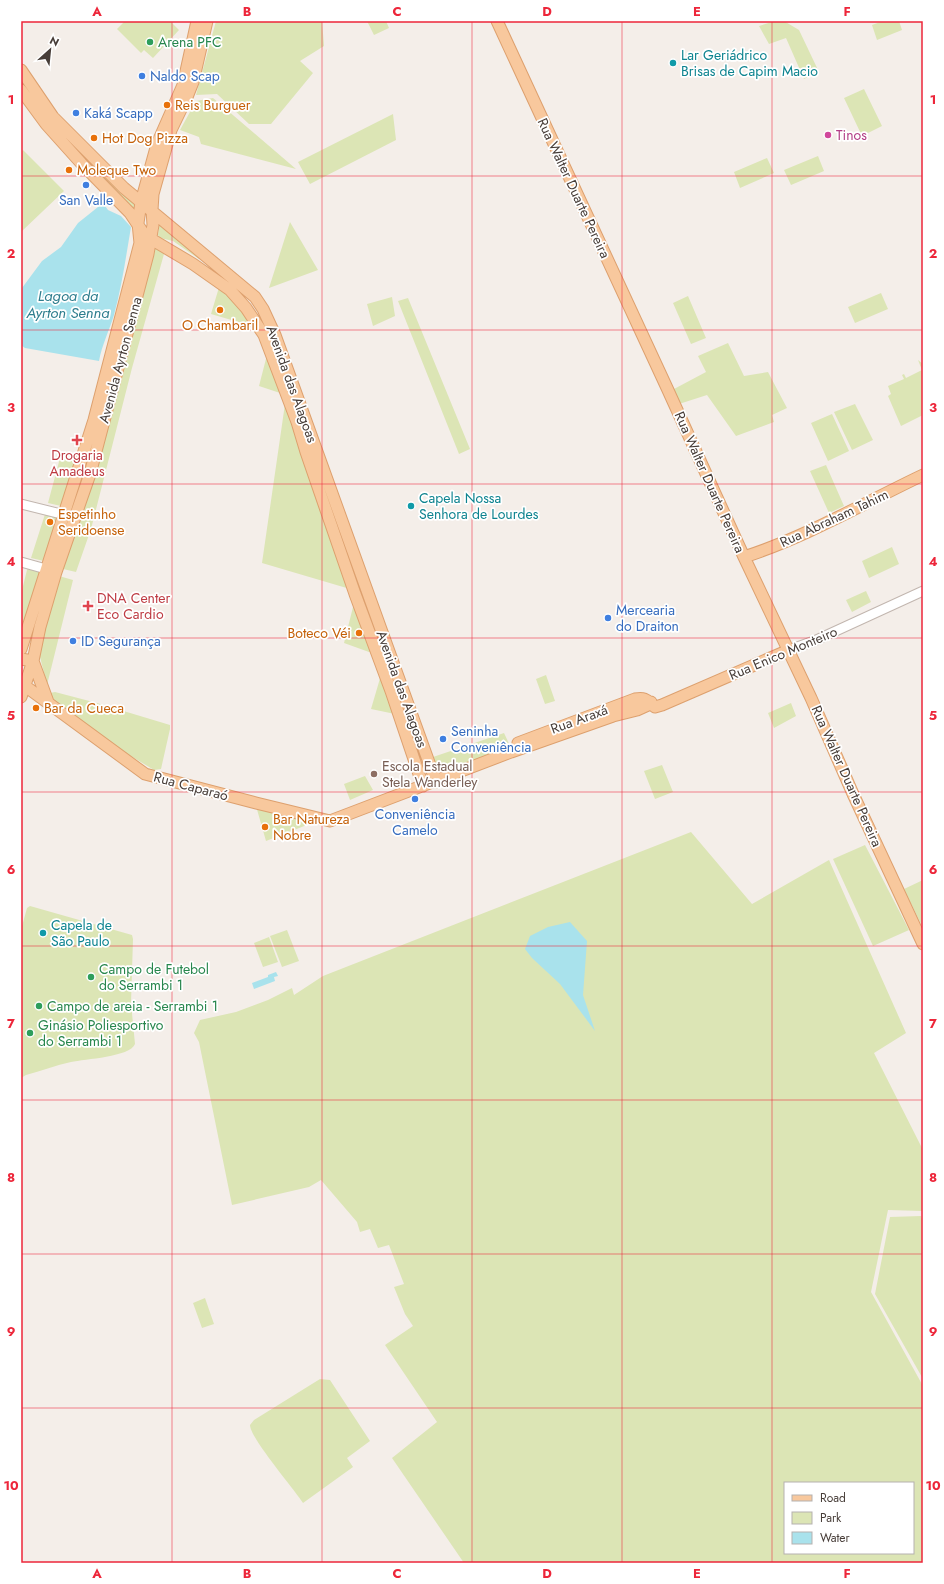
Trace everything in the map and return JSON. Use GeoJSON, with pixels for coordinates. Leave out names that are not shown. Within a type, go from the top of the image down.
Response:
{"type":"FeatureCollection","features":[{"type":"Feature","properties":{"kind":"main road","name":"Avenida Ayrton Senna"},"geometry":{"type":"LineString","coordinates":[[21,697],[23,684],[33,661],[40,627],[138,252],[140,238],[138,223],[141,202],[157,144],[183,85],[197,21]]}},
{"type":"Feature","properties":{"kind":"main road","name":"Avenida Ayrton Senna"},"geometry":{"type":"LineString","coordinates":[[21,649],[46,569],[69,516],[90,474],[151,240],[153,194],[171,130],[192,86],[207,21]]}},
{"type":"Feature","properties":{"kind":"main road","name":"Rua Walter Duarte Pereira"},"geometry":{"type":"LineString","coordinates":[[497,21],[744,557],[789,650],[923,944]]}},
{"type":"Feature","properties":{"kind":"main road","name":"Avenida das Alagoas"},"geometry":{"type":"LineString","coordinates":[[21,70],[53,117],[107,172],[215,265],[255,297],[263,309],[275,335],[367,609],[391,691],[423,786]]}},
{"type":"Feature","properties":{"kind":"main road","name":"Avenida das Alagoas"},"geometry":{"type":"LineString","coordinates":[[21,90],[55,135],[130,213],[144,234],[151,240],[193,264],[230,290],[246,308],[264,335],[297,422],[306,452],[367,609],[402,687],[436,782]]}},
{"type":"Feature","properties":{"kind":"main road","name":"Rua Abraham Tahim"},"geometry":{"type":"LineString","coordinates":[[744,557],[809,530],[923,475]]}},
{"type":"Feature","properties":{"kind":"main road","name":"Rua Enico Monteiro"},"geometry":{"type":"LineString","coordinates":[[648,704],[655,707],[662,706],[789,650]]}},
{"type":"Feature","properties":{"kind":"main road"},"geometry":{"type":"LineString","coordinates":[[21,659],[23,658],[33,661],[48,702]]}},
{"type":"Feature","properties":{"kind":"main road","name":"Rua Caparaó"},"geometry":{"type":"LineString","coordinates":[[23,684],[145,774],[270,807],[330,821]]}},
{"type":"Feature","properties":{"kind":"main road"},"geometry":{"type":"LineString","coordinates":[[391,691],[402,687]]}},
{"type":"Feature","properties":{"kind":"main road","name":"Rua Araxá"},"geometry":{"type":"LineString","coordinates":[[330,821],[436,782],[511,752],[520,741],[624,708],[640,698],[648,704]]}},
{"type":"Feature","properties":{"kind":"street"},"geometry":{"type":"LineString","coordinates":[[21,504],[69,516]]}},
{"type":"Feature","properties":{"kind":"street"},"geometry":{"type":"LineString","coordinates":[[21,562],[46,569]]}},
{"type":"Feature","properties":{"kind":"street","name":"Rua Enico Monteiro"},"geometry":{"type":"LineString","coordinates":[[789,650],[814,641],[923,590]]}},
{"type":"Feature","properties":{"kind":"green space","name":"Arena PFC"},"geometry":{"type":"Polygon","coordinates":[[[125,21],[170,21],[179,30],[153,58],[144,50],[141,53],[117,29],[125,21]]]}},
{"type":"Feature","properties":{"kind":"green space"},"geometry":{"type":"Polygon","coordinates":[[[216,21],[322,21],[324,46],[300,61],[313,73],[271,124],[249,124],[217,94],[196,95],[216,21]]]}},
{"type":"Feature","properties":{"kind":"green space"},"geometry":{"type":"Polygon","coordinates":[[[367,21],[386,21],[389,28],[374,35],[367,21]]]}},
{"type":"Feature","properties":{"kind":"green space"},"geometry":{"type":"Polygon","coordinates":[[[775,21],[784,21],[799,30],[819,72],[804,79],[786,38],[769,44],[759,26],[775,21]]]}},
{"type":"Feature","properties":{"kind":"green space"},"geometry":{"type":"Polygon","coordinates":[[[883,21],[899,21],[902,30],[877,40],[872,25],[883,21]]]}},
{"type":"Feature","properties":{"kind":"green space"},"geometry":{"type":"Polygon","coordinates":[[[864,89],[882,126],[862,136],[844,98],[864,89]]]}},
{"type":"Feature","properties":{"kind":"green space"},"geometry":{"type":"Polygon","coordinates":[[[213,98],[296,169],[201,144],[199,137],[180,130],[196,101],[213,98]]]}},
{"type":"Feature","properties":{"kind":"green space"},"geometry":{"type":"Polygon","coordinates":[[[393,114],[396,140],[310,184],[298,162],[393,114]]]}},
{"type":"Feature","properties":{"kind":"green space"},"geometry":{"type":"Polygon","coordinates":[[[23,150],[64,191],[21,232],[21,152],[23,150]]]}},
{"type":"Feature","properties":{"kind":"green space"},"geometry":{"type":"Polygon","coordinates":[[[818,156],[824,171],[791,185],[784,170],[818,156]]]}},
{"type":"Feature","properties":{"kind":"green space"},"geometry":{"type":"Polygon","coordinates":[[[767,158],[774,173],[740,188],[734,172],[767,158]]]}},
{"type":"Feature","properties":{"kind":"green space"},"geometry":{"type":"Polygon","coordinates":[[[89,159],[138,200],[137,212],[89,163],[89,159]]]}},
{"type":"Feature","properties":{"kind":"green space"},"geometry":{"type":"Polygon","coordinates":[[[160,218],[202,258],[199,259],[173,241],[160,238],[158,235],[160,218]]]}},
{"type":"Feature","properties":{"kind":"green space"},"geometry":{"type":"Polygon","coordinates":[[[290,222],[318,270],[269,288],[290,222]]]}},
{"type":"Feature","properties":{"kind":"green space"},"geometry":{"type":"Polygon","coordinates":[[[155,245],[164,248],[164,254],[132,368],[91,529],[76,572],[63,569],[155,245]]]}},
{"type":"Feature","properties":{"kind":"green space"},"geometry":{"type":"Polygon","coordinates":[[[220,284],[259,328],[211,314],[220,284]]]}},
{"type":"Feature","properties":{"kind":"green space"},"geometry":{"type":"Polygon","coordinates":[[[881,293],[888,309],[855,323],[848,307],[881,293]]]}},
{"type":"Feature","properties":{"kind":"green space"},"geometry":{"type":"Polygon","coordinates":[[[688,296],[706,338],[691,344],[673,303],[688,296]]]}},
{"type":"Feature","properties":{"kind":"green space"},"geometry":{"type":"Polygon","coordinates":[[[392,297],[395,316],[373,326],[367,304],[392,297]]]}},
{"type":"Feature","properties":{"kind":"green space"},"geometry":{"type":"Polygon","coordinates":[[[408,298],[470,449],[459,454],[398,301],[408,298]]]}},
{"type":"Feature","properties":{"kind":"green space"},"geometry":{"type":"Polygon","coordinates":[[[728,343],[744,376],[768,372],[787,408],[772,415],[774,422],[736,436],[707,395],[679,404],[674,389],[706,372],[698,356],[728,343]]]}},
{"type":"Feature","properties":{"kind":"green space"},"geometry":{"type":"Polygon","coordinates":[[[268,351],[283,394],[259,386],[268,351]]]}},
{"type":"Feature","properties":{"kind":"green space"},"geometry":{"type":"Polygon","coordinates":[[[918,360],[923,364],[923,415],[901,426],[888,396],[891,394],[888,386],[904,379],[902,375],[904,374],[906,378],[922,370],[918,360]]]}},
{"type":"Feature","properties":{"kind":"green space"},"geometry":{"type":"Polygon","coordinates":[[[285,404],[350,589],[262,563],[285,404]]]}},
{"type":"Feature","properties":{"kind":"green space"},"geometry":{"type":"Polygon","coordinates":[[[855,404],[873,440],[852,450],[834,412],[855,404]]]}},
{"type":"Feature","properties":{"kind":"green space"},"geometry":{"type":"Polygon","coordinates":[[[832,414],[849,451],[828,461],[811,423],[832,414]]]}},
{"type":"Feature","properties":{"kind":"green space"},"geometry":{"type":"Polygon","coordinates":[[[60,458],[77,461],[61,506],[48,503],[60,458]]]}},
{"type":"Feature","properties":{"kind":"green space"},"geometry":{"type":"Polygon","coordinates":[[[826,465],[844,506],[829,513],[810,471],[826,465]]]}},
{"type":"Feature","properties":{"kind":"green space"},"geometry":{"type":"Polygon","coordinates":[[[46,511],[60,515],[44,561],[31,558],[46,511]]]}},
{"type":"Feature","properties":{"kind":"green space"},"geometry":{"type":"Polygon","coordinates":[[[892,547],[899,564],[869,578],[862,561],[892,547]]]}},
{"type":"Feature","properties":{"kind":"green space"},"geometry":{"type":"Polygon","coordinates":[[[28,566],[44,571],[21,634],[21,594],[28,566]]]}},
{"type":"Feature","properties":{"kind":"green space"},"geometry":{"type":"Polygon","coordinates":[[[59,576],[73,580],[47,685],[39,653],[59,576]]]}},
{"type":"Feature","properties":{"kind":"green space"},"geometry":{"type":"Polygon","coordinates":[[[866,591],[871,602],[852,612],[846,600],[866,591]]]}},
{"type":"Feature","properties":{"kind":"green space"},"geometry":{"type":"Polygon","coordinates":[[[354,603],[373,652],[344,643],[354,603]]]}},
{"type":"Feature","properties":{"kind":"green space"},"geometry":{"type":"Polygon","coordinates":[[[381,675],[395,714],[371,709],[381,675]]]}},
{"type":"Feature","properties":{"kind":"green space"},"geometry":{"type":"Polygon","coordinates":[[[546,675],[555,701],[545,704],[536,679],[546,675]]]}},
{"type":"Feature","properties":{"kind":"green space"},"geometry":{"type":"Polygon","coordinates":[[[55,692],[170,725],[161,769],[154,770],[111,744],[50,699],[50,693],[55,692]]]}},
{"type":"Feature","properties":{"kind":"green space"},"geometry":{"type":"Polygon","coordinates":[[[791,703],[796,716],[774,728],[768,713],[791,703]]]}},
{"type":"Feature","properties":{"kind":"green space"},"geometry":{"type":"Polygon","coordinates":[[[504,733],[511,748],[439,774],[433,757],[504,733]]]}},
{"type":"Feature","properties":{"kind":"green space"},"geometry":{"type":"Polygon","coordinates":[[[662,765],[673,792],[655,799],[644,771],[662,765]]]}},
{"type":"Feature","properties":{"kind":"green space"},"geometry":{"type":"Polygon","coordinates":[[[365,776],[373,790],[350,800],[344,784],[365,776]]]}},
{"type":"Feature","properties":{"kind":"green space"},"geometry":{"type":"Polygon","coordinates":[[[256,806],[317,821],[266,841],[256,806]]]}},
{"type":"Feature","properties":{"kind":"green space"},"geometry":{"type":"Polygon","coordinates":[[[691,832],[752,904],[829,860],[906,1033],[874,1053],[923,1150],[923,1211],[888,1210],[871,1292],[923,1386],[923,1563],[464,1563],[392,1458],[437,1422],[385,1345],[413,1326],[405,1314],[394,1287],[404,1284],[389,1245],[378,1248],[370,1229],[360,1232],[357,1222],[321,1180],[309,1187],[232,1205],[199,1042],[194,1033],[200,1020],[236,1012],[268,1000],[292,988],[294,995],[323,976],[691,832]]]}},
{"type":"Feature","properties":{"kind":"green space"},"geometry":{"type":"Polygon","coordinates":[[[865,845],[909,930],[873,946],[833,859],[865,845]]]}},
{"type":"Feature","properties":{"kind":"green space"},"geometry":{"type":"Polygon","coordinates":[[[923,880],[923,928],[904,889],[923,880]]]}},
{"type":"Feature","properties":{"kind":"green space"},"geometry":{"type":"Polygon","coordinates":[[[30,906],[132,935],[131,1003],[135,1044],[131,1048],[116,1055],[71,1062],[26,1075],[21,1078],[21,930],[27,908],[30,906]]]}},
{"type":"Feature","properties":{"kind":"green space"},"geometry":{"type":"Polygon","coordinates":[[[287,930],[299,961],[282,967],[270,936],[287,930]]]}},
{"type":"Feature","properties":{"kind":"green space"},"geometry":{"type":"Polygon","coordinates":[[[269,937],[278,962],[263,967],[254,943],[269,937]]]}},
{"type":"Feature","properties":{"kind":"green space"},"geometry":{"type":"Polygon","coordinates":[[[921,1216],[923,1221],[923,1379],[875,1294],[890,1217],[921,1216]]]}},
{"type":"Feature","properties":{"kind":"green space"},"geometry":{"type":"Polygon","coordinates":[[[205,1298],[214,1324],[202,1328],[193,1303],[205,1298]]]}},
{"type":"Feature","properties":{"kind":"green space"},"geometry":{"type":"Polygon","coordinates":[[[320,1379],[330,1380],[370,1441],[347,1458],[353,1467],[303,1503],[264,1452],[252,1432],[250,1425],[254,1420],[320,1379]]]}},
{"type":"Feature","properties":{"kind":"water","name":"Lagoa da Ayrton Senna"},"geometry":{"type":"Polygon","coordinates":[[[103,203],[108,210],[121,216],[131,227],[117,304],[99,361],[25,348],[21,345],[22,288],[42,261],[61,247],[78,223],[103,203]]]}},
{"type":"Feature","properties":{"kind":"water"},"geometry":{"type":"Polygon","coordinates":[[[570,922],[587,941],[583,995],[595,1031],[560,984],[532,958],[525,949],[530,936],[548,927],[570,922]]]}},
{"type":"Feature","properties":{"kind":"water"},"geometry":{"type":"Polygon","coordinates":[[[276,972],[278,976],[274,977],[275,981],[254,989],[252,983],[268,977],[268,975],[276,972]]]}},
{"type":"Feature","properties":{"kind":"place","name":"Arena PFC"},"geometry":{"type":"Point","coordinates":[150,42]}},
{"type":"Feature","properties":{"kind":"place","name":"Lar Geriádrico Brisas de Capim Macio"},"geometry":{"type":"Point","coordinates":[673,63]}},
{"type":"Feature","properties":{"kind":"place","name":"Naldo Scap"},"geometry":{"type":"Point","coordinates":[142,76]}},
{"type":"Feature","properties":{"kind":"place","name":"Reis Burguer"},"geometry":{"type":"Point","coordinates":[167,105]}},
{"type":"Feature","properties":{"kind":"place","name":"Kaká Scapp"},"geometry":{"type":"Point","coordinates":[76,113]}},
{"type":"Feature","properties":{"kind":"place","name":"Tinos"},"geometry":{"type":"Point","coordinates":[828,135]}},
{"type":"Feature","properties":{"kind":"place","name":"Hot Dog Pizza"},"geometry":{"type":"Point","coordinates":[94,138]}},
{"type":"Feature","properties":{"kind":"place","name":"Moleque Two"},"geometry":{"type":"Point","coordinates":[69,170]}},
{"type":"Feature","properties":{"kind":"place","name":"San Valle"},"geometry":{"type":"Point","coordinates":[86,185]}},
{"type":"Feature","properties":{"kind":"place","name":"O Chambaril"},"geometry":{"type":"Point","coordinates":[220,310]}},
{"type":"Feature","properties":{"kind":"place","name":"Drogaria Amadeus"},"geometry":{"type":"Point","coordinates":[77,440]}},
{"type":"Feature","properties":{"kind":"place","name":"Capela Nossa Senhora de Lourdes"},"geometry":{"type":"Point","coordinates":[411,506]}},
{"type":"Feature","properties":{"kind":"place","name":"Espetinho Seridoense"},"geometry":{"type":"Point","coordinates":[50,522]}},
{"type":"Feature","properties":{"kind":"place","name":"DNA Center Eco Cardio"},"geometry":{"type":"Point","coordinates":[88,606]}},
{"type":"Feature","properties":{"kind":"place","name":"Mercearia do Draiton"},"geometry":{"type":"Point","coordinates":[608,618]}},
{"type":"Feature","properties":{"kind":"place","name":"Boteco Véi"},"geometry":{"type":"Point","coordinates":[359,633]}},
{"type":"Feature","properties":{"kind":"place","name":"ID Segurança"},"geometry":{"type":"Point","coordinates":[73,641]}},
{"type":"Feature","properties":{"kind":"place","name":"Bar da Cueca"},"geometry":{"type":"Point","coordinates":[36,708]}},
{"type":"Feature","properties":{"kind":"place","name":"Seninha Conveniência"},"geometry":{"type":"Point","coordinates":[443,739]}},
{"type":"Feature","properties":{"kind":"place","name":"Escola Estadual Stela Wanderley"},"geometry":{"type":"Point","coordinates":[374,774]}},
{"type":"Feature","properties":{"kind":"place","name":"Conveniência Camelo"},"geometry":{"type":"Point","coordinates":[415,799]}},
{"type":"Feature","properties":{"kind":"place","name":"Bar Natureza Nobre"},"geometry":{"type":"Point","coordinates":[265,827]}},
{"type":"Feature","properties":{"kind":"place","name":"Capela de São Paulo"},"geometry":{"type":"Point","coordinates":[43,933]}},
{"type":"Feature","properties":{"kind":"place","name":"Campo de Futebol do Serrambi 1"},"geometry":{"type":"Point","coordinates":[91,977]}},
{"type":"Feature","properties":{"kind":"place","name":"Campo de areia - Serrambi 1"},"geometry":{"type":"Point","coordinates":[39,1006]}},
{"type":"Feature","properties":{"kind":"place","name":"Ginásio Poliesportivo do Serrambi 1"},"geometry":{"type":"Point","coordinates":[30,1033]}}]}
